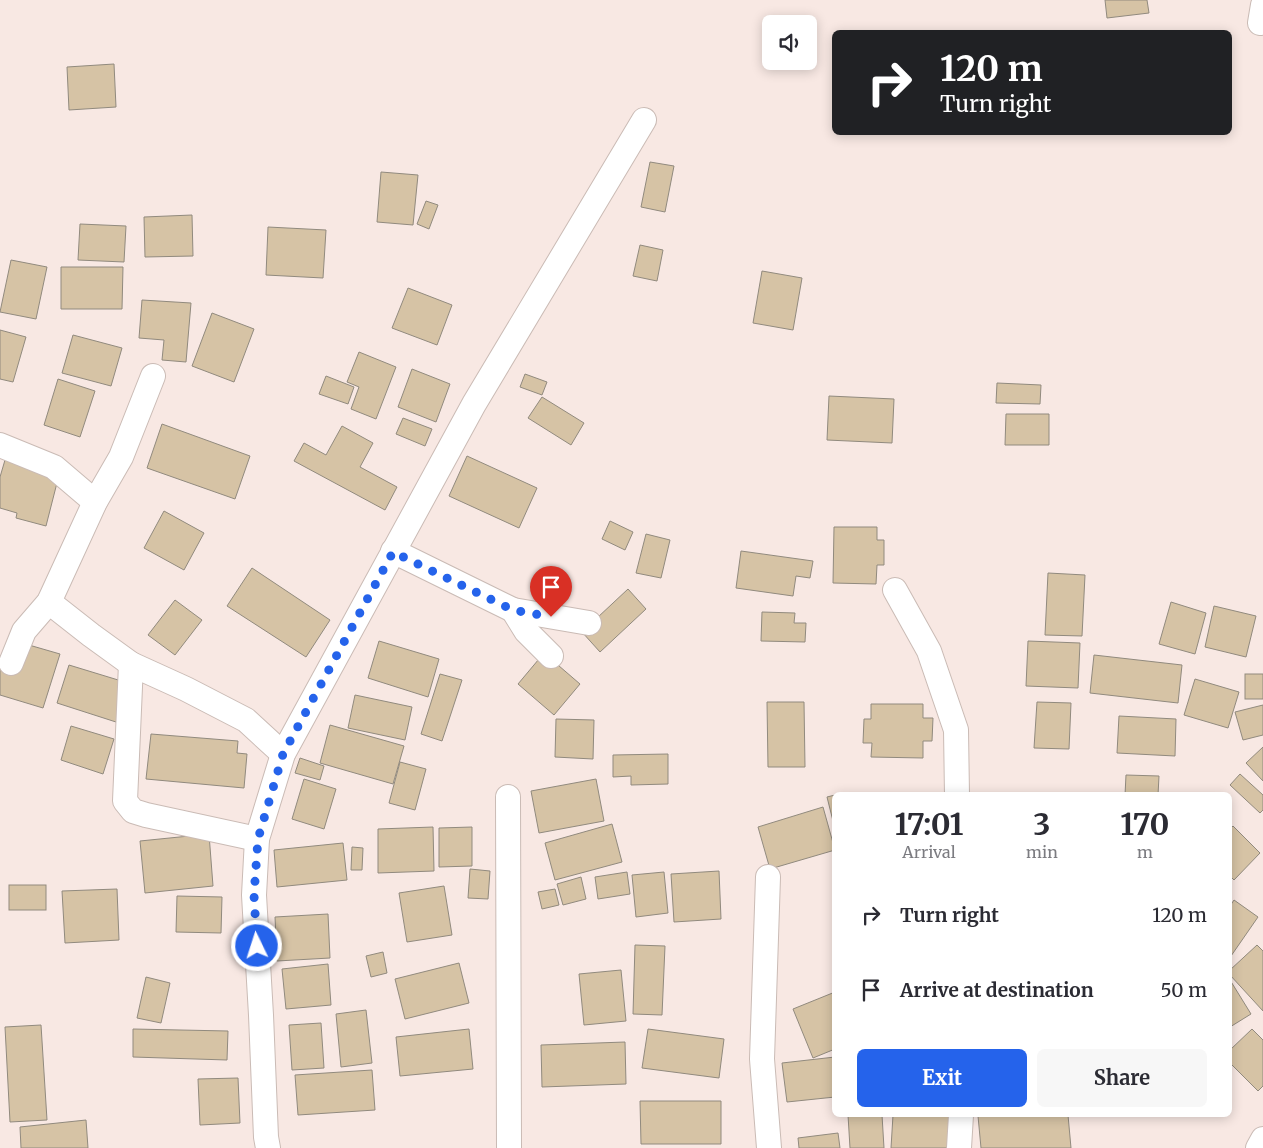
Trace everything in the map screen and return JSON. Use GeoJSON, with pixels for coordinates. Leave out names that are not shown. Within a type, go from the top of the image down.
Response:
{"type":"FeatureCollection","features":[{"type":"Feature","properties":{"kind":"street"},"geometry":{"type":"LineString","coordinates":[[268,1148],[254,895],[258,839],[283,754],[474,404],[644,120]]}},
{"type":"Feature","properties":{"kind":"street"},"geometry":{"type":"LineString","coordinates":[[12,663],[24,631],[49,602],[95,502],[121,457],[153,376]]}},
{"type":"Feature","properties":{"kind":"street"},"geometry":{"type":"LineString","coordinates":[[0,445],[54,467],[95,502]]}},
{"type":"Feature","properties":{"kind":"street"},"geometry":{"type":"LineString","coordinates":[[393,552],[513,610],[589,624]]}},
{"type":"Feature","properties":{"kind":"street"},"geometry":{"type":"LineString","coordinates":[[894,590],[929,651],[956,730],[957,792]]}},
{"type":"Feature","properties":{"kind":"street"},"geometry":{"type":"LineString","coordinates":[[49,602],[91,636],[132,664],[246,720],[283,754]]}},
{"type":"Feature","properties":{"kind":"street"},"geometry":{"type":"LineString","coordinates":[[513,610],[526,631],[551,656]]}},
{"type":"Feature","properties":{"kind":"street"},"geometry":{"type":"LineString","coordinates":[[132,664],[124,801],[133,810],[146,816],[258,839]]}},
{"type":"Feature","properties":{"kind":"street"},"geometry":{"type":"LineString","coordinates":[[508,797],[509,1148]]}},
{"type":"Feature","properties":{"kind":"street"},"geometry":{"type":"LineString","coordinates":[[768,877],[762,1059],[769,1148]]}},
{"type":"Feature","properties":{"kind":"street"},"geometry":{"type":"LineString","coordinates":[[959,1148],[961,1117]]}},
{"type":"Feature","properties":{"kind":"building"},"geometry":{"type":"Polygon","coordinates":[[[1105,0],[1147,0],[1149,13],[1107,18],[1105,0]]]}},
{"type":"Feature","properties":{"kind":"building"},"geometry":{"type":"Polygon","coordinates":[[[114,64],[116,107],[69,110],[67,67],[114,64]]]}},
{"type":"Feature","properties":{"kind":"building"},"geometry":{"type":"Polygon","coordinates":[[[650,162],[674,166],[665,212],[641,207],[650,162]]]}},
{"type":"Feature","properties":{"kind":"building"},"geometry":{"type":"Polygon","coordinates":[[[381,172],[418,175],[413,225],[377,222],[381,172]]]}},
{"type":"Feature","properties":{"kind":"building"},"geometry":{"type":"Polygon","coordinates":[[[426,201],[438,205],[429,229],[417,224],[426,201]]]}},
{"type":"Feature","properties":{"kind":"building"},"geometry":{"type":"Polygon","coordinates":[[[192,215],[193,256],[145,257],[144,217],[192,215]]]}},
{"type":"Feature","properties":{"kind":"building"},"geometry":{"type":"Polygon","coordinates":[[[80,224],[126,226],[124,262],[78,260],[80,224]]]}},
{"type":"Feature","properties":{"kind":"building"},"geometry":{"type":"Polygon","coordinates":[[[268,227],[326,230],[323,278],[266,275],[268,227]]]}},
{"type":"Feature","properties":{"kind":"building"},"geometry":{"type":"Polygon","coordinates":[[[640,245],[663,250],[657,281],[633,276],[640,245]]]}},
{"type":"Feature","properties":{"kind":"building"},"geometry":{"type":"Polygon","coordinates":[[[11,260],[47,267],[36,319],[0,312],[11,260]]]}},
{"type":"Feature","properties":{"kind":"building"},"geometry":{"type":"Polygon","coordinates":[[[61,267],[123,267],[122,309],[61,309],[61,267]]]}},
{"type":"Feature","properties":{"kind":"building"},"geometry":{"type":"Polygon","coordinates":[[[762,271],[802,278],[793,330],[753,323],[762,271]]]}},
{"type":"Feature","properties":{"kind":"building"},"geometry":{"type":"Polygon","coordinates":[[[408,288],[452,305],[437,345],[392,328],[408,288]]]}},
{"type":"Feature","properties":{"kind":"building"},"geometry":{"type":"Polygon","coordinates":[[[142,300],[191,303],[186,362],[162,360],[164,340],[139,338],[142,300]]]}},
{"type":"Feature","properties":{"kind":"building"},"geometry":{"type":"Polygon","coordinates":[[[212,313],[254,329],[234,382],[192,366],[212,313]]]}},
{"type":"Feature","properties":{"kind":"building"},"geometry":{"type":"Polygon","coordinates":[[[0,330],[26,337],[13,382],[0,379],[0,330]]]}},
{"type":"Feature","properties":{"kind":"building"},"geometry":{"type":"Polygon","coordinates":[[[73,335],[122,348],[111,386],[62,373],[73,335]]]}},
{"type":"Feature","properties":{"kind":"building"},"geometry":{"type":"Polygon","coordinates":[[[359,352],[396,367],[376,419],[351,409],[359,387],[347,382],[359,352]]]}},
{"type":"Feature","properties":{"kind":"building"},"geometry":{"type":"Polygon","coordinates":[[[412,369],[450,384],[436,422],[398,407],[412,369]]]}},
{"type":"Feature","properties":{"kind":"building"},"geometry":{"type":"Polygon","coordinates":[[[525,374],[547,382],[542,395],[520,387],[525,374]]]}},
{"type":"Feature","properties":{"kind":"building"},"geometry":{"type":"Polygon","coordinates":[[[326,376],[354,387],[348,404],[319,394],[326,376]]]}},
{"type":"Feature","properties":{"kind":"building"},"geometry":{"type":"Polygon","coordinates":[[[58,379],[95,391],[80,437],[44,425],[58,379]]]}},
{"type":"Feature","properties":{"kind":"building"},"geometry":{"type":"Polygon","coordinates":[[[997,383],[1041,385],[1040,404],[996,403],[997,383]]]}},
{"type":"Feature","properties":{"kind":"building"},"geometry":{"type":"Polygon","coordinates":[[[829,396],[894,399],[892,443],[827,440],[829,396]]]}},
{"type":"Feature","properties":{"kind":"building"},"geometry":{"type":"Polygon","coordinates":[[[542,397],[584,423],[571,445],[528,418],[542,397]]]}},
{"type":"Feature","properties":{"kind":"building"},"geometry":{"type":"Polygon","coordinates":[[[1006,414],[1049,414],[1049,445],[1005,445],[1006,414]]]}},
{"type":"Feature","properties":{"kind":"building"},"geometry":{"type":"Polygon","coordinates":[[[403,418],[432,429],[425,446],[396,434],[403,418]]]}},
{"type":"Feature","properties":{"kind":"building"},"geometry":{"type":"Polygon","coordinates":[[[162,424],[250,456],[235,499],[147,468],[162,424]]]}},
{"type":"Feature","properties":{"kind":"building"},"geometry":{"type":"Polygon","coordinates":[[[342,426],[373,443],[360,467],[397,487],[385,510],[294,461],[304,443],[326,455],[342,426]]]}},
{"type":"Feature","properties":{"kind":"building"},"geometry":{"type":"Polygon","coordinates":[[[467,456],[537,488],[519,528],[449,496],[467,456]]]}},
{"type":"Feature","properties":{"kind":"building"},"geometry":{"type":"Polygon","coordinates":[[[5,460],[59,475],[46,526],[16,518],[17,513],[0,508],[0,477],[5,460]]]}},
{"type":"Feature","properties":{"kind":"building"},"geometry":{"type":"Polygon","coordinates":[[[164,511],[204,533],[184,570],[144,548],[164,511]]]}},
{"type":"Feature","properties":{"kind":"building"},"geometry":{"type":"Polygon","coordinates":[[[610,521],[633,532],[625,550],[602,539],[610,521]]]}},
{"type":"Feature","properties":{"kind":"building"},"geometry":{"type":"Polygon","coordinates":[[[834,527],[877,527],[877,540],[884,540],[884,565],[877,565],[876,584],[833,583],[834,527]]]}},
{"type":"Feature","properties":{"kind":"building"},"geometry":{"type":"Polygon","coordinates":[[[646,534],[670,540],[661,578],[636,573],[646,534]]]}},
{"type":"Feature","properties":{"kind":"building"},"geometry":{"type":"Polygon","coordinates":[[[741,551],[813,561],[810,578],[796,576],[793,596],[736,588],[741,551]]]}},
{"type":"Feature","properties":{"kind":"building"},"geometry":{"type":"Polygon","coordinates":[[[252,568],[330,620],[306,657],[227,606],[252,568]]]}},
{"type":"Feature","properties":{"kind":"building"},"geometry":{"type":"Polygon","coordinates":[[[1048,573],[1085,575],[1082,636],[1045,635],[1048,573]]]}},
{"type":"Feature","properties":{"kind":"building"},"geometry":{"type":"Polygon","coordinates":[[[628,589],[646,609],[600,652],[582,632],[628,589]]]}},
{"type":"Feature","properties":{"kind":"building"},"geometry":{"type":"Polygon","coordinates":[[[175,600],[202,620],[175,655],[148,635],[175,600]]]}},
{"type":"Feature","properties":{"kind":"building"},"geometry":{"type":"Polygon","coordinates":[[[1171,602],[1206,613],[1195,654],[1159,644],[1171,602]]]}},
{"type":"Feature","properties":{"kind":"building"},"geometry":{"type":"Polygon","coordinates":[[[1214,606],[1256,616],[1246,657],[1205,647],[1214,606]]]}},
{"type":"Feature","properties":{"kind":"building"},"geometry":{"type":"Polygon","coordinates":[[[762,612],[795,613],[794,623],[806,623],[805,642],[761,641],[762,612]]]}},
{"type":"Feature","properties":{"kind":"building"},"geometry":{"type":"Polygon","coordinates":[[[379,641],[439,659],[428,697],[368,678],[379,641]]]}},
{"type":"Feature","properties":{"kind":"building"},"geometry":{"type":"Polygon","coordinates":[[[1028,641],[1080,643],[1078,688],[1026,686],[1028,641]]]}},
{"type":"Feature","properties":{"kind":"building"},"geometry":{"type":"Polygon","coordinates":[[[22,643],[60,654],[43,708],[0,695],[0,667],[13,671],[22,643]]]}},
{"type":"Feature","properties":{"kind":"building"},"geometry":{"type":"Polygon","coordinates":[[[544,653],[580,684],[554,715],[518,684],[544,653]]]}},
{"type":"Feature","properties":{"kind":"building"},"geometry":{"type":"Polygon","coordinates":[[[1094,655],[1182,665],[1178,703],[1090,693],[1094,655]]]}},
{"type":"Feature","properties":{"kind":"building"},"geometry":{"type":"Polygon","coordinates":[[[69,665],[128,683],[116,722],[57,703],[69,665]]]}},
{"type":"Feature","properties":{"kind":"building"},"geometry":{"type":"Polygon","coordinates":[[[440,674],[462,680],[442,741],[421,734],[440,674]]]}},
{"type":"Feature","properties":{"kind":"building"},"geometry":{"type":"Polygon","coordinates":[[[1245,674],[1263,674],[1263,699],[1245,699],[1245,674]]]}},
{"type":"Feature","properties":{"kind":"building"},"geometry":{"type":"Polygon","coordinates":[[[1195,679],[1239,692],[1228,728],[1184,715],[1195,679]]]}},
{"type":"Feature","properties":{"kind":"building"},"geometry":{"type":"Polygon","coordinates":[[[355,695],[412,707],[405,740],[348,728],[355,695]]]}},
{"type":"Feature","properties":{"kind":"building"},"geometry":{"type":"Polygon","coordinates":[[[767,702],[804,702],[805,767],[768,767],[767,702]]]}},
{"type":"Feature","properties":{"kind":"building"},"geometry":{"type":"Polygon","coordinates":[[[1037,702],[1071,703],[1069,749],[1034,748],[1037,702]]]}},
{"type":"Feature","properties":{"kind":"building"},"geometry":{"type":"Polygon","coordinates":[[[871,704],[923,704],[923,718],[933,718],[932,741],[923,741],[923,758],[871,757],[872,743],[863,743],[864,719],[871,719],[871,704]]]}},
{"type":"Feature","properties":{"kind":"building"},"geometry":{"type":"Polygon","coordinates":[[[1263,705],[1263,735],[1243,740],[1235,712],[1263,705]]]}},
{"type":"Feature","properties":{"kind":"building"},"geometry":{"type":"Polygon","coordinates":[[[1119,716],[1176,719],[1175,756],[1117,753],[1119,716]]]}},
{"type":"Feature","properties":{"kind":"building"},"geometry":{"type":"Polygon","coordinates":[[[556,719],[594,720],[593,759],[555,757],[556,719]]]}},
{"type":"Feature","properties":{"kind":"building"},"geometry":{"type":"Polygon","coordinates":[[[330,725],[404,746],[393,784],[320,763],[330,725]]]}},
{"type":"Feature","properties":{"kind":"building"},"geometry":{"type":"Polygon","coordinates":[[[71,726],[114,739],[103,774],[61,760],[71,726]]]}},
{"type":"Feature","properties":{"kind":"building"},"geometry":{"type":"Polygon","coordinates":[[[151,734],[238,741],[237,753],[247,754],[244,788],[146,779],[151,734]]]}},
{"type":"Feature","properties":{"kind":"building"},"geometry":{"type":"Polygon","coordinates":[[[1263,747],[1263,781],[1246,763],[1263,747]]]}},
{"type":"Feature","properties":{"kind":"building"},"geometry":{"type":"Polygon","coordinates":[[[668,754],[668,784],[631,785],[631,776],[613,777],[613,755],[668,754]]]}},
{"type":"Feature","properties":{"kind":"building"},"geometry":{"type":"Polygon","coordinates":[[[300,758],[324,766],[320,780],[295,773],[300,758]]]}},
{"type":"Feature","properties":{"kind":"building"},"geometry":{"type":"Polygon","coordinates":[[[400,762],[426,769],[415,810],[389,803],[400,762]]]}},
{"type":"Feature","properties":{"kind":"building"},"geometry":{"type":"Polygon","coordinates":[[[1240,774],[1263,795],[1263,810],[1260,813],[1230,785],[1240,774]]]}},
{"type":"Feature","properties":{"kind":"building"},"geometry":{"type":"Polygon","coordinates":[[[1126,775],[1159,776],[1158,792],[1125,792],[1126,775]]]}},
{"type":"Feature","properties":{"kind":"building"},"geometry":{"type":"Polygon","coordinates":[[[304,779],[336,789],[324,829],[292,819],[304,779]]]}},
{"type":"Feature","properties":{"kind":"building"},"geometry":{"type":"Polygon","coordinates":[[[596,779],[604,821],[539,833],[531,791],[596,779]]]}},
{"type":"Feature","properties":{"kind":"building"},"geometry":{"type":"Polygon","coordinates":[[[832,796],[832,817],[827,797],[832,796]]]}},
{"type":"Feature","properties":{"kind":"building"},"geometry":{"type":"Polygon","coordinates":[[[823,807],[832,839],[832,851],[770,869],[758,827],[823,807]]]}},
{"type":"Feature","properties":{"kind":"building"},"geometry":{"type":"Polygon","coordinates":[[[612,824],[622,862],[555,880],[545,843],[612,824]]]}},
{"type":"Feature","properties":{"kind":"building"},"geometry":{"type":"Polygon","coordinates":[[[433,827],[434,871],[378,873],[378,829],[433,827]]]}},
{"type":"Feature","properties":{"kind":"building"},"geometry":{"type":"Polygon","coordinates":[[[472,827],[472,866],[439,867],[439,828],[472,827]]]}},
{"type":"Feature","properties":{"kind":"building"},"geometry":{"type":"Polygon","coordinates":[[[1232,827],[1260,853],[1234,880],[1232,878],[1232,827]]]}},
{"type":"Feature","properties":{"kind":"building"},"geometry":{"type":"Polygon","coordinates":[[[209,834],[213,886],[145,893],[140,841],[209,834]]]}},
{"type":"Feature","properties":{"kind":"building"},"geometry":{"type":"Polygon","coordinates":[[[343,843],[347,880],[277,887],[274,850],[343,843]]]}},
{"type":"Feature","properties":{"kind":"building"},"geometry":{"type":"Polygon","coordinates":[[[352,847],[363,848],[362,870],[351,870],[352,847]]]}},
{"type":"Feature","properties":{"kind":"building"},"geometry":{"type":"Polygon","coordinates":[[[470,869],[490,871],[488,899],[468,898],[470,869]]]}},
{"type":"Feature","properties":{"kind":"building"},"geometry":{"type":"Polygon","coordinates":[[[719,871],[721,919],[674,922],[671,874],[719,871]]]}},
{"type":"Feature","properties":{"kind":"building"},"geometry":{"type":"Polygon","coordinates":[[[627,872],[630,894],[598,899],[595,877],[627,872]]]}},
{"type":"Feature","properties":{"kind":"building"},"geometry":{"type":"Polygon","coordinates":[[[664,872],[668,913],[636,917],[632,875],[664,872]]]}},
{"type":"Feature","properties":{"kind":"building"},"geometry":{"type":"Polygon","coordinates":[[[581,877],[586,899],[563,905],[557,884],[581,877]]]}},
{"type":"Feature","properties":{"kind":"building"},"geometry":{"type":"Polygon","coordinates":[[[9,885],[46,885],[46,910],[9,910],[9,885]]]}},
{"type":"Feature","properties":{"kind":"building"},"geometry":{"type":"Polygon","coordinates":[[[444,886],[452,935],[407,942],[399,893],[444,886]]]}},
{"type":"Feature","properties":{"kind":"building"},"geometry":{"type":"Polygon","coordinates":[[[117,889],[119,940],[65,943],[62,891],[117,889]]]}},
{"type":"Feature","properties":{"kind":"building"},"geometry":{"type":"Polygon","coordinates":[[[555,889],[559,905],[542,909],[538,892],[555,889]]]}},
{"type":"Feature","properties":{"kind":"building"},"geometry":{"type":"Polygon","coordinates":[[[177,896],[222,897],[221,933],[176,932],[177,896]]]}},
{"type":"Feature","properties":{"kind":"building"},"geometry":{"type":"Polygon","coordinates":[[[1234,900],[1258,917],[1232,955],[1232,903],[1234,900]]]}},
{"type":"Feature","properties":{"kind":"building"},"geometry":{"type":"Polygon","coordinates":[[[328,914],[330,958],[277,961],[275,917],[328,914]]]}},
{"type":"Feature","properties":{"kind":"building"},"geometry":{"type":"Polygon","coordinates":[[[635,945],[665,946],[662,1015],[633,1014],[635,945]]]}},
{"type":"Feature","properties":{"kind":"building"},"geometry":{"type":"Polygon","coordinates":[[[1257,945],[1263,951],[1263,1011],[1232,977],[1232,968],[1257,945]]]}},
{"type":"Feature","properties":{"kind":"building"},"geometry":{"type":"Polygon","coordinates":[[[383,952],[387,973],[371,977],[366,956],[383,952]]]}},
{"type":"Feature","properties":{"kind":"building"},"geometry":{"type":"Polygon","coordinates":[[[459,963],[469,1003],[405,1019],[395,979],[459,963]]]}},
{"type":"Feature","properties":{"kind":"building"},"geometry":{"type":"Polygon","coordinates":[[[328,964],[331,1005],[286,1009],[282,969],[328,964]]]}},
{"type":"Feature","properties":{"kind":"building"},"geometry":{"type":"Polygon","coordinates":[[[621,970],[626,1021],[584,1025],[579,974],[621,970]]]}},
{"type":"Feature","properties":{"kind":"building"},"geometry":{"type":"Polygon","coordinates":[[[146,977],[170,983],[161,1023],[137,1018],[146,977]]]}},
{"type":"Feature","properties":{"kind":"building"},"geometry":{"type":"Polygon","coordinates":[[[1232,983],[1251,1014],[1232,1026],[1232,983]]]}},
{"type":"Feature","properties":{"kind":"building"},"geometry":{"type":"Polygon","coordinates":[[[832,993],[832,1050],[813,1058],[793,1009],[832,993]]]}},
{"type":"Feature","properties":{"kind":"building"},"geometry":{"type":"Polygon","coordinates":[[[366,1010],[372,1063],[341,1067],[336,1014],[366,1010]]]}},
{"type":"Feature","properties":{"kind":"building"},"geometry":{"type":"Polygon","coordinates":[[[321,1023],[324,1068],[292,1070],[289,1025],[321,1023]]]}},
{"type":"Feature","properties":{"kind":"building"},"geometry":{"type":"Polygon","coordinates":[[[41,1025],[47,1120],[10,1122],[5,1027],[41,1025]]]}},
{"type":"Feature","properties":{"kind":"building"},"geometry":{"type":"Polygon","coordinates":[[[133,1029],[228,1031],[227,1060],[133,1057],[133,1029]]]}},
{"type":"Feature","properties":{"kind":"building"},"geometry":{"type":"Polygon","coordinates":[[[469,1029],[473,1069],[400,1076],[396,1037],[469,1029]]]}},
{"type":"Feature","properties":{"kind":"building"},"geometry":{"type":"Polygon","coordinates":[[[648,1029],[724,1039],[719,1078],[642,1068],[648,1029]]]}},
{"type":"Feature","properties":{"kind":"building"},"geometry":{"type":"Polygon","coordinates":[[[1252,1029],[1263,1040],[1263,1086],[1258,1091],[1232,1065],[1232,1048],[1252,1029]]]}},
{"type":"Feature","properties":{"kind":"building"},"geometry":{"type":"Polygon","coordinates":[[[625,1042],[626,1084],[542,1087],[541,1045],[625,1042]]]}},
{"type":"Feature","properties":{"kind":"building"},"geometry":{"type":"Polygon","coordinates":[[[832,1057],[832,1097],[787,1102],[782,1063],[832,1057]]]}},
{"type":"Feature","properties":{"kind":"building"},"geometry":{"type":"Polygon","coordinates":[[[372,1070],[375,1110],[298,1115],[295,1075],[372,1070]]]}},
{"type":"Feature","properties":{"kind":"building"},"geometry":{"type":"Polygon","coordinates":[[[238,1078],[240,1123],[200,1125],[198,1079],[238,1078]]]}},
{"type":"Feature","properties":{"kind":"building"},"geometry":{"type":"Polygon","coordinates":[[[640,1101],[721,1101],[721,1144],[641,1144],[640,1101]]]}},
{"type":"Feature","properties":{"kind":"building"},"geometry":{"type":"Polygon","coordinates":[[[848,1117],[882,1117],[884,1148],[850,1148],[848,1117]]]}},
{"type":"Feature","properties":{"kind":"building"},"geometry":{"type":"Polygon","coordinates":[[[893,1117],[957,1117],[955,1148],[891,1148],[893,1117]]]}},
{"type":"Feature","properties":{"kind":"building"},"geometry":{"type":"Polygon","coordinates":[[[978,1117],[1068,1117],[1071,1148],[981,1148],[978,1117]]]}},
{"type":"Feature","properties":{"kind":"building"},"geometry":{"type":"Polygon","coordinates":[[[86,1120],[88,1148],[21,1148],[20,1127],[86,1120]]]}},
{"type":"Feature","properties":{"kind":"building"},"geometry":{"type":"Polygon","coordinates":[[[838,1133],[840,1148],[799,1148],[798,1138],[838,1133]]]}},
{"type":"Feature","properties":{"kind":"route"},"geometry":{"type":"LineString","coordinates":[[257,946],[254,895],[258,839],[283,754],[393,552],[513,610],[551,617]]}}]}
